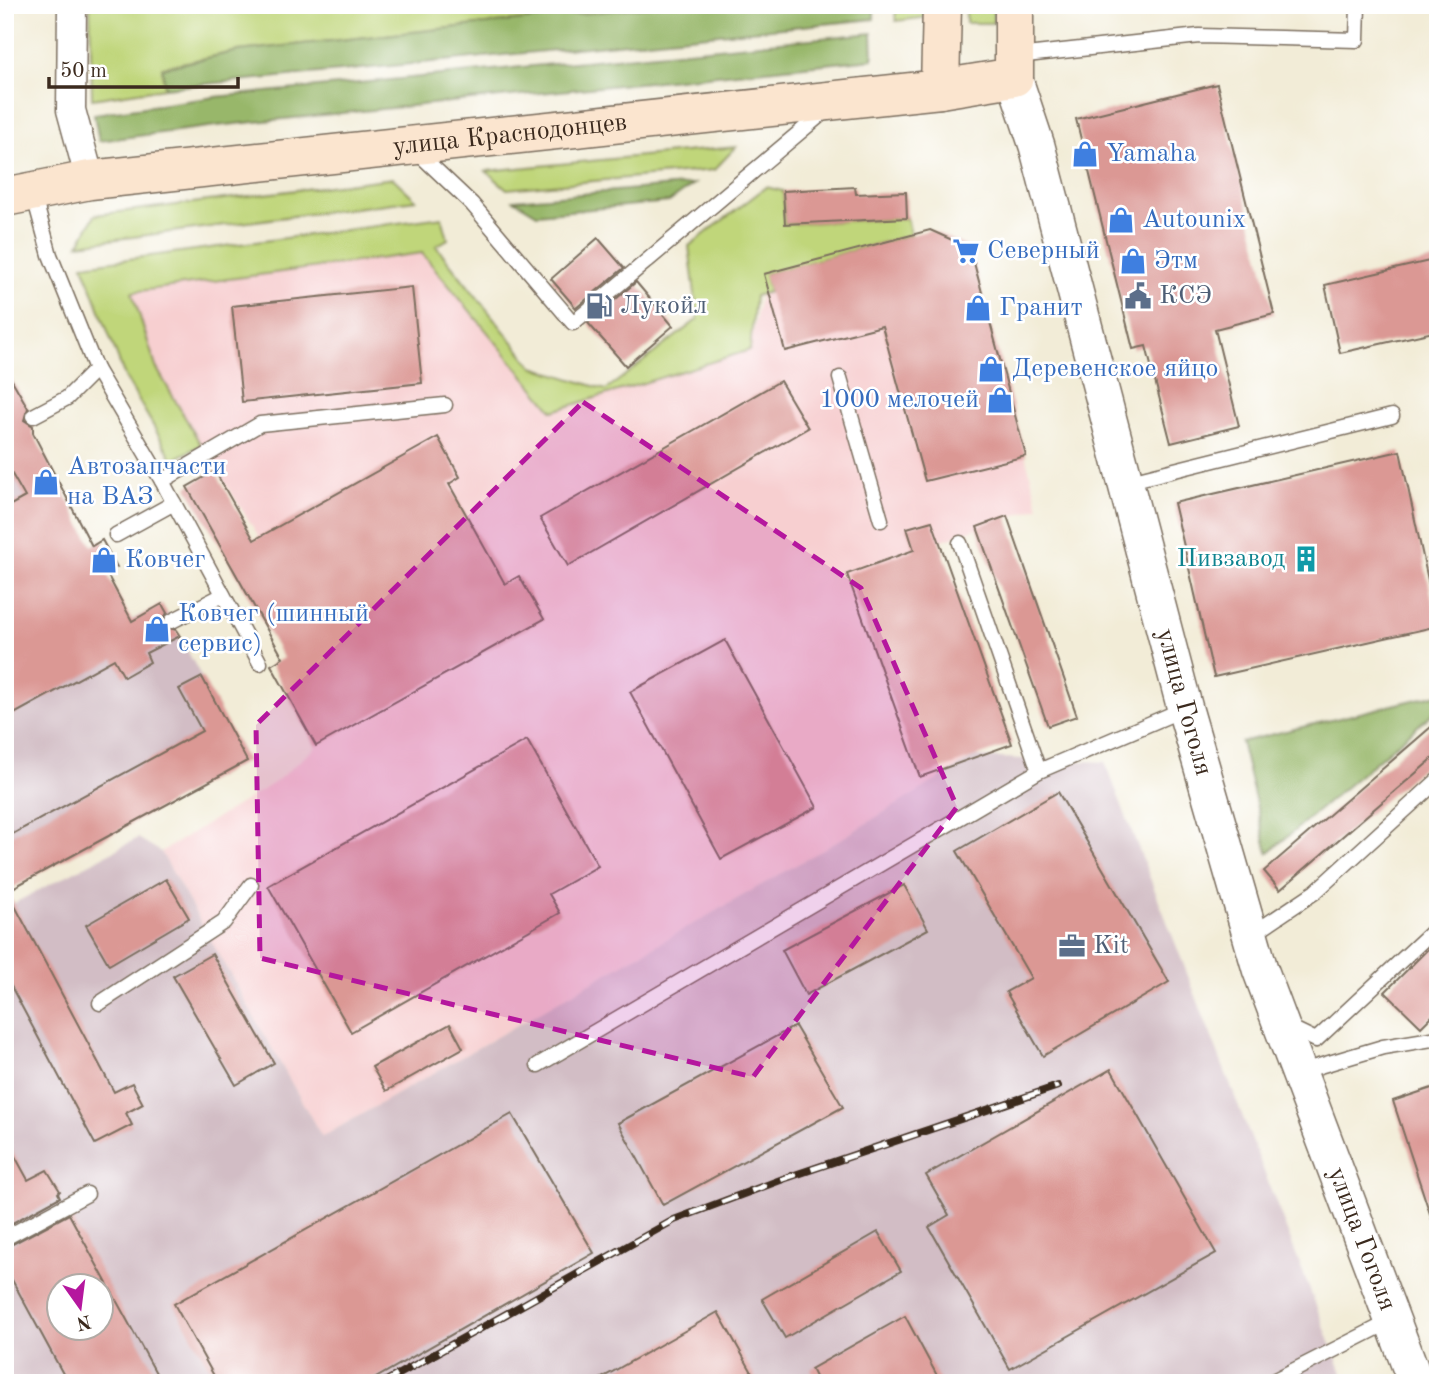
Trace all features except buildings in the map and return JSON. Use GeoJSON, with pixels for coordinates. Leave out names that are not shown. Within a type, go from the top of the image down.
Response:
{"type":"FeatureCollection","features":[{"type":"Feature","properties":{"kind":"main road"},"geometry":{"type":"LineString","coordinates":[[940,89],[942,5]]}},
{"type":"Feature","properties":{"kind":"main road","name":"улица Гоголя"},"geometry":{"type":"LineString","coordinates":[[1014,5],[1014,66]]}},
{"type":"Feature","properties":{"kind":"main road","name":"улица Краснодонцев"},"geometry":{"type":"LineString","coordinates":[[19,194],[90,180],[940,89],[1014,66]]}},
{"type":"Feature","properties":{"kind":"street"},"geometry":{"type":"LineString","coordinates":[[72,5],[71,110],[90,180]]}},
{"type":"Feature","properties":{"kind":"street","name":"улица Гоголя"},"geometry":{"type":"LineString","coordinates":[[1014,66],[1185,709],[1250,936],[1279,1023],[1416,1383]]}},
{"type":"Feature","properties":{"kind":"lane"},"geometry":{"type":"LineString","coordinates":[[1014,66],[1199,36],[1357,40],[1359,5]]}},
{"type":"Feature","properties":{"kind":"lane"},"geometry":{"type":"LineString","coordinates":[[409,144],[472,204],[573,323],[839,99]]}},
{"type":"Feature","properties":{"kind":"lane"},"geometry":{"type":"LineString","coordinates":[[19,194],[50,255],[96,369],[162,481],[260,663]]}},
{"type":"Feature","properties":{"kind":"lane"},"geometry":{"type":"LineString","coordinates":[[33,416],[67,398],[96,369]]}},
{"type":"Feature","properties":{"kind":"lane"},"geometry":{"type":"LineString","coordinates":[[840,378],[881,520]]}},
{"type":"Feature","properties":{"kind":"lane"},"geometry":{"type":"LineString","coordinates":[[162,481],[261,424],[445,405]]}},
{"type":"Feature","properties":{"kind":"lane"},"geometry":{"type":"LineString","coordinates":[[1126,482],[1392,416]]}},
{"type":"Feature","properties":{"kind":"lane"},"geometry":{"type":"LineString","coordinates":[[116,535],[174,503]]}},
{"type":"Feature","properties":{"kind":"lane"},"geometry":{"type":"LineString","coordinates":[[960,543],[1039,771]]}},
{"type":"Feature","properties":{"kind":"lane"},"geometry":{"type":"LineString","coordinates":[[172,621],[223,595]]}},
{"type":"Feature","properties":{"kind":"lane"},"geometry":{"type":"LineString","coordinates":[[538,1065],[1039,771],[1185,709]]}},
{"type":"Feature","properties":{"kind":"lane"},"geometry":{"type":"LineString","coordinates":[[1250,936],[1315,892],[1438,780]]}},
{"type":"Feature","properties":{"kind":"lane"},"geometry":{"type":"LineString","coordinates":[[100,1003],[224,922],[251,885]]}},
{"type":"Feature","properties":{"kind":"lane"},"geometry":{"type":"LineString","coordinates":[[1279,1023],[1316,1040],[1438,926]]}},
{"type":"Feature","properties":{"kind":"lane"},"geometry":{"type":"LineString","coordinates":[[1298,1073],[1383,1047],[1438,1038]]}},
{"type":"Feature","properties":{"kind":"lane"},"geometry":{"type":"LineString","coordinates":[[5,1238],[87,1194]]}},
{"type":"Feature","properties":{"kind":"lane"},"geometry":{"type":"LineString","coordinates":[[1269,1383],[1391,1321]]}},
{"type":"Feature","properties":{"kind":"highlighted area"},"geometry":{"type":"Polygon","coordinates":[[[583,402],[861,588],[957,807],[753,1077],[260,958],[256,725],[583,402]]]}},
{"type":"Feature","properties":{"kind":"shaded area"},"geometry":{"type":"Polygon","coordinates":[[[930,230],[970,248],[1039,507],[902,554],[974,757],[836,842],[322,1137],[161,852],[274,783],[316,747],[271,665],[322,636],[201,445],[156,367],[132,292],[422,253],[553,411],[750,350],[764,274],[930,230]],[[780,381],[541,518],[567,565],[807,429],[780,381]],[[726,640],[630,692],[721,859],[817,807],[726,640]],[[527,740],[351,1032],[560,914],[549,894],[598,866],[527,740]]]}},
{"type":"Feature","properties":{"kind":"shaded area"},"geometry":{"type":"Polygon","coordinates":[[[10,377],[33,416],[33,433],[92,546],[102,540],[117,567],[106,572],[131,620],[162,604],[247,761],[5,891],[5,379],[10,377]]]}},
{"type":"Feature","properties":{"kind":"shaded area"},"geometry":{"type":"Polygon","coordinates":[[[974,757],[1105,762],[1346,1383],[5,1383],[5,908],[138,838],[161,852],[322,1137],[836,842],[974,757]]]}},
{"type":"Feature","properties":{"kind":"green space"},"geometry":{"type":"Polygon","coordinates":[[[90,5],[661,5],[238,51],[162,67],[165,88],[92,99],[90,5]]]}},
{"type":"Feature","properties":{"kind":"green space"},"geometry":{"type":"Polygon","coordinates":[[[661,5],[874,5],[874,19],[165,88],[162,68],[238,51],[661,5]]]}},
{"type":"Feature","properties":{"kind":"green space"},"geometry":{"type":"Polygon","coordinates":[[[895,5],[929,5],[929,17],[896,21],[895,5]]]}},
{"type":"Feature","properties":{"kind":"green space"},"geometry":{"type":"Polygon","coordinates":[[[966,5],[993,5],[993,23],[966,23],[966,5]]]}},
{"type":"Feature","properties":{"kind":"green space"},"geometry":{"type":"Polygon","coordinates":[[[872,33],[873,59],[216,126],[99,141],[94,114],[215,97],[872,33]]]}},
{"type":"Feature","properties":{"kind":"green space"},"geometry":{"type":"Polygon","coordinates":[[[736,147],[714,170],[507,189],[486,171],[736,147]]]}},
{"type":"Feature","properties":{"kind":"green space"},"geometry":{"type":"Polygon","coordinates":[[[393,178],[416,200],[79,244],[95,215],[393,178]]]}},
{"type":"Feature","properties":{"kind":"green space"},"geometry":{"type":"Polygon","coordinates":[[[694,184],[669,202],[537,214],[514,200],[694,184]]]}},
{"type":"Feature","properties":{"kind":"green space"},"geometry":{"type":"Polygon","coordinates":[[[766,187],[783,191],[785,224],[907,218],[911,235],[765,274],[769,292],[755,296],[750,350],[553,411],[422,253],[132,292],[156,367],[201,445],[173,460],[125,377],[83,265],[442,217],[448,239],[436,246],[533,367],[606,390],[698,319],[689,246],[766,187]]]}},
{"type":"Feature","properties":{"kind":"green space"},"geometry":{"type":"Polygon","coordinates":[[[1438,694],[1438,709],[1268,853],[1241,742],[1438,694]]]}},
{"type":"Feature","properties":{"kind":"railway"},"geometry":{"type":"LineString","coordinates":[[383,1383],[674,1220],[783,1179],[1058,1086]]}},
{"type":"Feature","properties":{"kind":"place","name":"Yamaha"},"geometry":{"type":"Point","coordinates":[1085,154]}},
{"type":"Feature","properties":{"kind":"place","name":"Autounix"},"geometry":{"type":"Point","coordinates":[1121,220]}},
{"type":"Feature","properties":{"kind":"place","name":"Северный"},"geometry":{"type":"Point","coordinates":[966,251]}},
{"type":"Feature","properties":{"kind":"place","name":"Этм"},"geometry":{"type":"Point","coordinates":[1133,261]}},
{"type":"Feature","properties":{"kind":"place","name":"КСЭ"},"geometry":{"type":"Point","coordinates":[1138,296]}},
{"type":"Feature","properties":{"kind":"place","name":"Лукойл"},"geometry":{"type":"Point","coordinates":[599,306]}},
{"type":"Feature","properties":{"kind":"place","name":"Гранит"},"geometry":{"type":"Point","coordinates":[978,308]}},
{"type":"Feature","properties":{"kind":"place","name":"Деревенское яйцо"},"geometry":{"type":"Point","coordinates":[991,369]}},
{"type":"Feature","properties":{"kind":"place","name":"1000 мелочей"},"geometry":{"type":"Point","coordinates":[1000,400]}},
{"type":"Feature","properties":{"kind":"place","name":"Автозапчасти на ВАЗ"},"geometry":{"type":"Point","coordinates":[46,482]}},
{"type":"Feature","properties":{"kind":"place","name":"Пивзавод"},"geometry":{"type":"Point","coordinates":[1306,559]}},
{"type":"Feature","properties":{"kind":"place","name":"Ковчег"},"geometry":{"type":"Point","coordinates":[104,560]}},
{"type":"Feature","properties":{"kind":"place","name":"Ковчег (шинный сервис)"},"geometry":{"type":"Point","coordinates":[157,629]}},
{"type":"Feature","properties":{"kind":"place","name":"Kit"},"geometry":{"type":"Point","coordinates":[1072,946]}}]}
